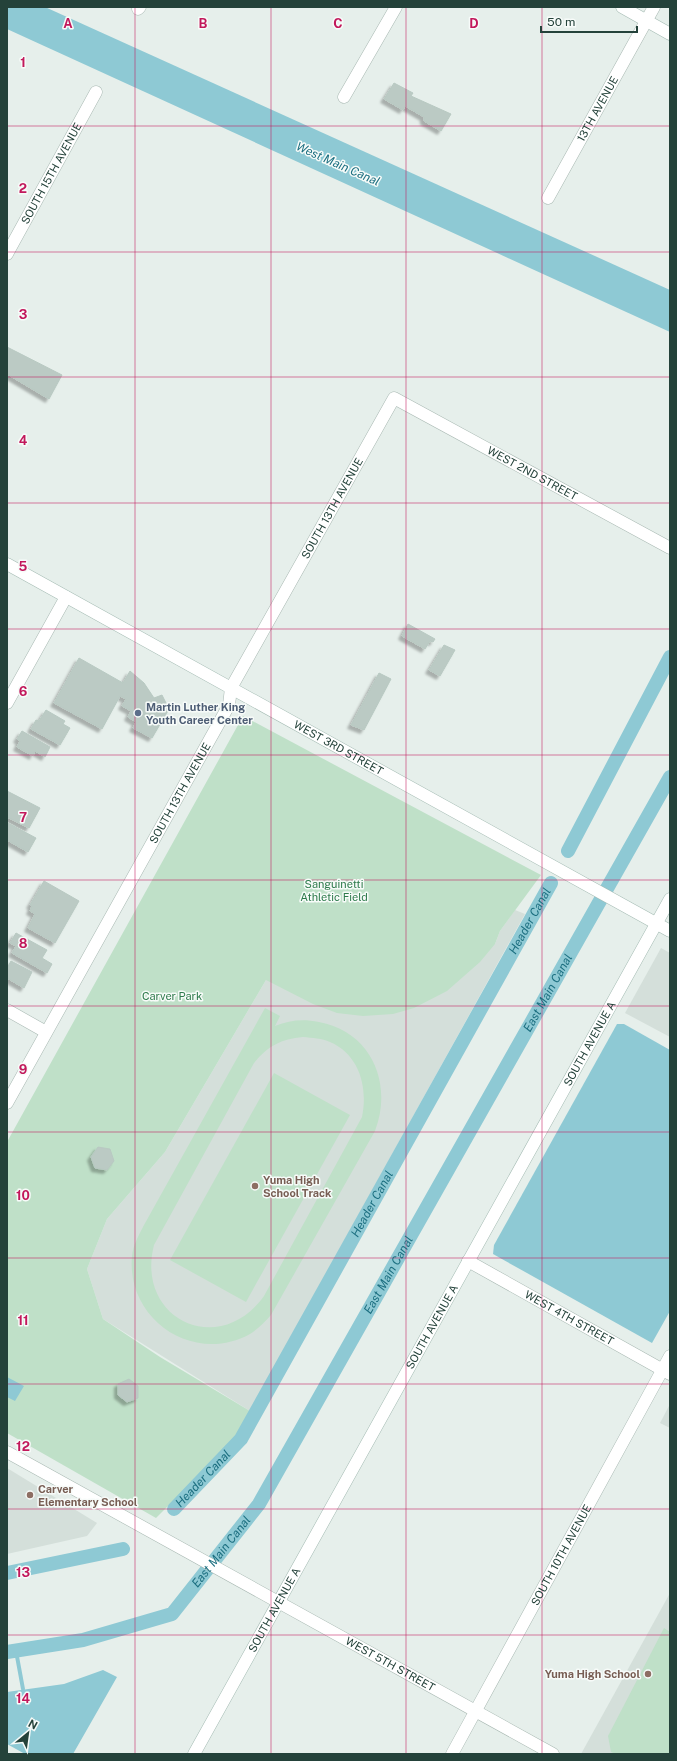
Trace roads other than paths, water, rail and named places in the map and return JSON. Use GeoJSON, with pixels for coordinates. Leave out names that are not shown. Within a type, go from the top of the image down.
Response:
{"type":"FeatureCollection","features":[{"type":"Feature","properties":{"kind":"street"},"geometry":{"type":"LineString","coordinates":[[344,98],[396,7]]}},
{"type":"Feature","properties":{"kind":"street"},"geometry":{"type":"LineString","coordinates":[[622,7],[670,34]]}},
{"type":"Feature","properties":{"kind":"street","name":"13TH AVENUE"},"geometry":{"type":"LineString","coordinates":[[548,198],[654,7]]}},
{"type":"Feature","properties":{"kind":"street","name":"SOUTH 15TH AVENUE"},"geometry":{"type":"LineString","coordinates":[[7,254],[96,92]]}},
{"type":"Feature","properties":{"kind":"street","name":"WEST 2ND STREET"},"geometry":{"type":"LineString","coordinates":[[394,398],[670,548]]}},
{"type":"Feature","properties":{"kind":"street","name":"SOUTH 13TH AVENUE"},"geometry":{"type":"LineString","coordinates":[[7,1103],[229,705],[231,688],[394,398]]}},
{"type":"Feature","properties":{"kind":"street","name":"WEST 3RD STREET"},"geometry":{"type":"LineString","coordinates":[[7,564],[670,931]]}},
{"type":"Feature","properties":{"kind":"street"},"geometry":{"type":"LineString","coordinates":[[7,703],[66,597]]}},
{"type":"Feature","properties":{"kind":"street","name":"SOUTH AVENUE A"},"geometry":{"type":"LineString","coordinates":[[194,1754],[670,899]]}},
{"type":"Feature","properties":{"kind":"street"},"geometry":{"type":"LineString","coordinates":[[7,1010],[46,1032]]}},
{"type":"Feature","properties":{"kind":"street","name":"WEST 4TH STREET"},"geometry":{"type":"LineString","coordinates":[[468,1261],[666,1372]]}},
{"type":"Feature","properties":{"kind":"street","name":"SOUTH 10TH AVENUE"},"geometry":{"type":"LineString","coordinates":[[452,1754],[666,1372],[670,1356]]}},
{"type":"Feature","properties":{"kind":"street","name":"WEST 5TH STREET"},"geometry":{"type":"LineString","coordinates":[[7,1452],[476,1710],[553,1754]]}},
{"type":"Feature","properties":{"kind":"water","name":"West Main Canal"},"geometry":{"type":"Polygon","coordinates":[[[7,7],[45,7],[670,290],[670,332],[7,29],[7,7]]]}},
{"type":"Feature","properties":{"kind":"water"},"geometry":{"type":"Polygon","coordinates":[[[617,1024],[624,1024],[670,1050],[670,1311],[652,1343],[493,1254],[494,1245],[617,1024]]]}},
{"type":"Feature","properties":{"kind":"water"},"geometry":{"type":"Polygon","coordinates":[[[7,1377],[24,1386],[15,1401],[7,1397],[7,1377]]]}},
{"type":"Feature","properties":{"kind":"water"},"geometry":{"type":"Polygon","coordinates":[[[103,1670],[117,1677],[73,1754],[25,1754],[7,1744],[7,1692],[64,1684],[103,1670]]]}},
{"type":"Feature","properties":{"kind":"waterway","name":"Header Canal"},"geometry":{"type":"LineString","coordinates":[[568,851],[670,657]]}},
{"type":"Feature","properties":{"kind":"waterway","name":"East Main Canal"},"geometry":{"type":"LineString","coordinates":[[7,1652],[83,1640],[172,1614],[259,1504],[670,777]]}},
{"type":"Feature","properties":{"kind":"waterway","name":"Header Canal"},"geometry":{"type":"LineString","coordinates":[[174,1509],[241,1439],[551,883]]}},
{"type":"Feature","properties":{"kind":"waterway","name":"Header Canal"},"geometry":{"type":"LineString","coordinates":[[7,1573],[123,1549]]}},
{"type":"Feature","properties":{"kind":"waterway"},"geometry":{"type":"LineString","coordinates":[[16,1651],[23,1689]]}},
{"type":"Feature","properties":{"kind":"place","name":"Martin Luther King Youth Career Center"},"geometry":{"type":"Point","coordinates":[138,713]}},
{"type":"Feature","properties":{"kind":"place","name":"Yuma High School Track"},"geometry":{"type":"Point","coordinates":[255,1186]}},
{"type":"Feature","properties":{"kind":"place","name":"Carver Elementary School"},"geometry":{"type":"Point","coordinates":[30,1495]}},
{"type":"Feature","properties":{"kind":"place","name":"Yuma High School"},"geometry":{"type":"Point","coordinates":[648,1674]}},
{"type":"Feature","properties":{"kind":"park label","name":"Sanguinetti Athletic Field"},"geometry":{"type":"Point","coordinates":[334,890]}},
{"type":"Feature","properties":{"kind":"park label","name":"Carver Park"},"geometry":{"type":"Point","coordinates":[172,996]}}]}
